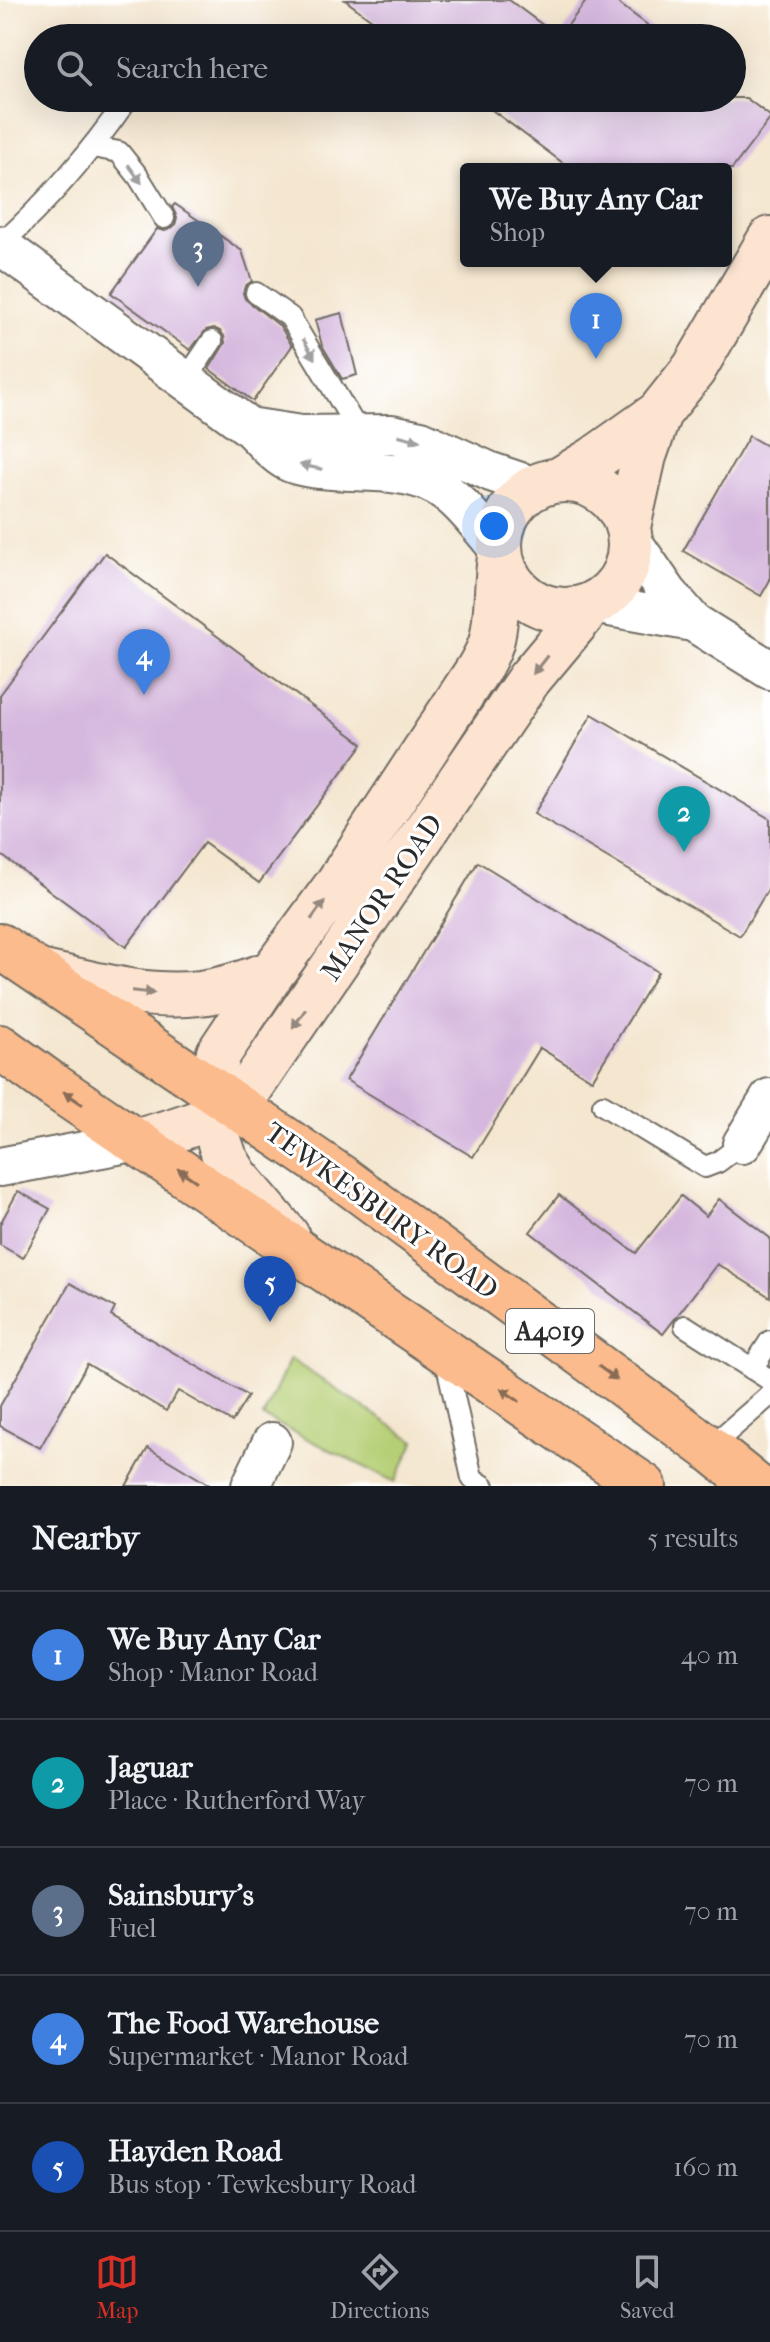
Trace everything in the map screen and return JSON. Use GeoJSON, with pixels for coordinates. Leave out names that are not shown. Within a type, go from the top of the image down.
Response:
{"type":"FeatureCollection","features":[{"type":"Feature","properties":{"kind":"highway","name":"TEWKESBURY ROAD"},"geometry":{"type":"LineString","coordinates":[[0,946],[20,972],[220,1103],[342,1178],[709,1448],[756,1486]]}},
{"type":"Feature","properties":{"kind":"highway","name":"A4019"},"geometry":{"type":"LineString","coordinates":[[0,1047],[644,1486]]}},
{"type":"Feature","properties":{"kind":"street"},"geometry":{"type":"LineString","coordinates":[[659,413],[644,456],[629,532],[629,558],[622,577],[610,593],[591,605],[571,610],[552,609],[533,603],[518,591],[506,575],[500,553],[501,531],[508,512],[519,498],[594,459],[659,413],[694,369],[770,239]]}},
{"type":"Feature","properties":{"kind":"street"},"geometry":{"type":"LineString","coordinates":[[0,245],[249,427],[285,460],[308,467],[399,474],[421,479],[436,486],[469,512],[500,553]]}},
{"type":"Feature","properties":{"kind":"street"},"geometry":{"type":"LineString","coordinates":[[249,427],[301,435],[392,434],[421,440],[491,472],[547,483],[582,482],[602,491],[618,507],[629,532],[668,593],[693,622],[770,670]]}},
{"type":"Feature","properties":{"kind":"street","name":"MANOR ROAD"},"geometry":{"type":"LineString","coordinates":[[220,1103],[213,1073],[219,1053],[272,973],[336,886],[479,668],[491,643],[496,619],[500,553]]}},
{"type":"Feature","properties":{"kind":"street"},"geometry":{"type":"LineString","coordinates":[[591,605],[693,622]]}},
{"type":"Feature","properties":{"kind":"street","name":"MANOR ROAD"},"geometry":{"type":"LineString","coordinates":[[138,1141],[189,1127],[220,1103],[249,1090],[529,679],[591,605]]}},
{"type":"Feature","properties":{"kind":"street"},"geometry":{"type":"LineString","coordinates":[[20,972],[175,995],[225,988],[272,973]]}},
{"type":"Feature","properties":{"kind":"street"},"geometry":{"type":"LineString","coordinates":[[742,1144],[770,1098]]}},
{"type":"Feature","properties":{"kind":"street"},"geometry":{"type":"LineString","coordinates":[[220,1103],[218,1137],[225,1158],[236,1176],[298,1250]]}},
{"type":"Feature","properties":{"kind":"street"},"geometry":{"type":"LineString","coordinates":[[0,1167],[138,1141]]}},
{"type":"Feature","properties":{"kind":"street"},"geometry":{"type":"LineString","coordinates":[[251,1486],[272,1442]]}},
{"type":"Feature","properties":{"kind":"lane"},"geometry":{"type":"LineString","coordinates":[[0,245],[37,212],[93,147],[118,112]]}},
{"type":"Feature","properties":{"kind":"lane"},"geometry":{"type":"LineString","coordinates":[[93,147],[119,152],[164,218]]}},
{"type":"Feature","properties":{"kind":"lane"},"geometry":{"type":"LineString","coordinates":[[256,293],[290,317],[360,434]]}},
{"type":"Feature","properties":{"kind":"lane"},"geometry":{"type":"LineString","coordinates":[[185,381],[212,341]]}},
{"type":"Feature","properties":{"kind":"lane"},"geometry":{"type":"LineString","coordinates":[[603,1105],[705,1167],[718,1162],[742,1144]]}},
{"type":"Feature","properties":{"kind":"lane"},"geometry":{"type":"LineString","coordinates":[[685,1326],[770,1380]]}},
{"type":"Feature","properties":{"kind":"lane"},"geometry":{"type":"LineString","coordinates":[[752,1369],[770,1341]]}},
{"type":"Feature","properties":{"kind":"lane"},"geometry":{"type":"LineString","coordinates":[[444,1350],[474,1483]]}},
{"type":"Feature","properties":{"kind":"lane"},"geometry":{"type":"LineString","coordinates":[[709,1448],[770,1395]]}},
{"type":"Feature","properties":{"kind":"green space"},"geometry":{"type":"Polygon","coordinates":[[[290,1359],[415,1441],[395,1482],[263,1417],[290,1359]]]}},
{"type":"Feature","properties":{"kind":"building"},"geometry":{"type":"Polygon","coordinates":[[[345,0],[509,0],[541,24],[377,24],[345,0]]]}},
{"type":"Feature","properties":{"kind":"building"},"geometry":{"type":"Polygon","coordinates":[[[587,0],[614,0],[646,24],[569,24],[587,0]]]}},
{"type":"Feature","properties":{"kind":"building"},"geometry":{"type":"Polygon","coordinates":[[[746,98],[770,116],[732,169],[732,163],[563,163],[495,112],[746,112],[746,98]]]}},
{"type":"Feature","properties":{"kind":"building"},"geometry":{"type":"Polygon","coordinates":[[[175,204],[242,251],[252,281],[245,286],[245,299],[280,326],[292,346],[253,401],[209,369],[225,343],[220,331],[214,328],[206,330],[190,350],[111,293],[157,229],[165,231],[175,225],[177,217],[172,207],[175,204]]]}},
{"type":"Feature","properties":{"kind":"building"},"geometry":{"type":"Polygon","coordinates":[[[342,313],[357,375],[342,379],[322,345],[315,320],[342,313]]]}},
{"type":"Feature","properties":{"kind":"building"},"geometry":{"type":"Polygon","coordinates":[[[749,436],[770,448],[770,580],[761,596],[683,551],[749,436]]]}},
{"type":"Feature","properties":{"kind":"building"},"geometry":{"type":"Polygon","coordinates":[[[105,553],[363,744],[259,883],[204,843],[126,947],[0,854],[0,695],[105,553]]]}},
{"type":"Feature","properties":{"kind":"building"},"geometry":{"type":"Polygon","coordinates":[[[592,714],[770,819],[770,886],[740,936],[534,814],[592,714]]]}},
{"type":"Feature","properties":{"kind":"building"},"geometry":{"type":"Polygon","coordinates":[[[478,862],[658,972],[592,1080],[540,1048],[473,1157],[346,1080],[478,862]]]}},
{"type":"Feature","properties":{"kind":"building"},"geometry":{"type":"Polygon","coordinates":[[[18,1191],[50,1209],[23,1258],[0,1245],[0,1224],[18,1191]]]}},
{"type":"Feature","properties":{"kind":"building"},"geometry":{"type":"Polygon","coordinates":[[[559,1195],[636,1253],[681,1196],[706,1216],[719,1199],[770,1238],[770,1297],[717,1264],[663,1334],[530,1232],[559,1195]]]}},
{"type":"Feature","properties":{"kind":"building"},"geometry":{"type":"Polygon","coordinates":[[[70,1283],[115,1308],[111,1316],[248,1396],[232,1422],[178,1391],[166,1411],[87,1364],[40,1448],[0,1426],[0,1406],[70,1283]]]}},
{"type":"Feature","properties":{"kind":"building"},"geometry":{"type":"Polygon","coordinates":[[[148,1448],[211,1486],[126,1486],[148,1448]]]}},
{"type":"Feature","properties":{"kind":"place","name":"Sainsbury's"},"geometry":{"type":"Point","coordinates":[198,287]}},
{"type":"Feature","properties":{"kind":"place","name":"We Buy Any Car"},"geometry":{"type":"Point","coordinates":[596,359]}},
{"type":"Feature","properties":{"kind":"place","name":"The Food Warehouse"},"geometry":{"type":"Point","coordinates":[144,695]}},
{"type":"Feature","properties":{"kind":"place","name":"Jaguar"},"geometry":{"type":"Point","coordinates":[684,852]}},
{"type":"Feature","properties":{"kind":"place","name":"Hayden Road"},"geometry":{"type":"Point","coordinates":[270,1322]}}]}
